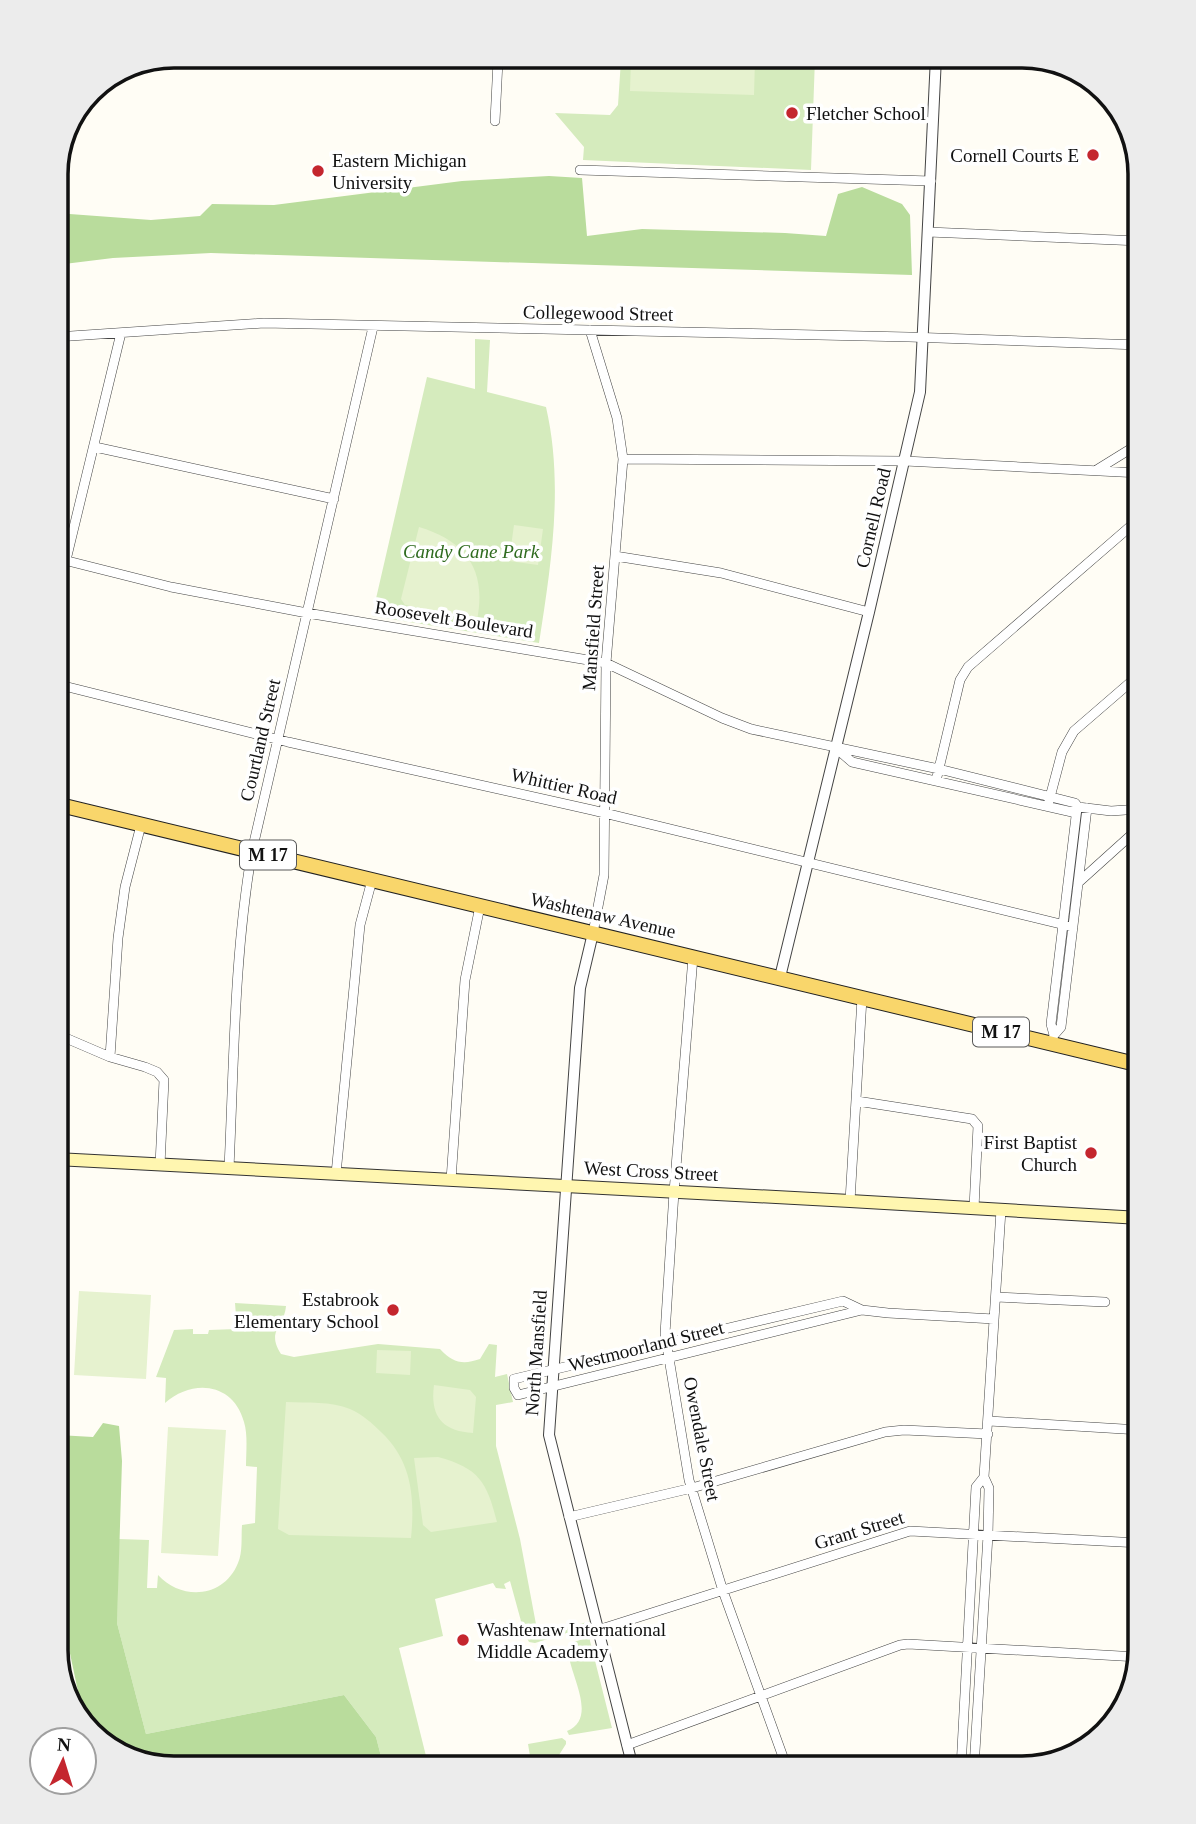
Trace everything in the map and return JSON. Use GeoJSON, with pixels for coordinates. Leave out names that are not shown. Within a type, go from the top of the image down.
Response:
{"type":"FeatureCollection","features":[{"type":"Feature","properties":{"kind":"main road","name":"Washtenaw Avenue"},"geometry":{"type":"LineString","coordinates":[[68,807],[862,998],[1053,1040],[1128,1062]]}},
{"type":"Feature","properties":{"kind":"main road","name":"West Cross Street"},"geometry":{"type":"LineString","coordinates":[[68,1160],[1128,1217]]}},
{"type":"Feature","properties":{"kind":"street"},"geometry":{"type":"LineString","coordinates":[[495,121],[498,68]]}},
{"type":"Feature","properties":{"kind":"street","name":"Cornell Road"},"geometry":{"type":"LineString","coordinates":[[780,977],[920,392],[936,68]]}},
{"type":"Feature","properties":{"kind":"street"},"geometry":{"type":"LineString","coordinates":[[580,170],[931,181]]}},
{"type":"Feature","properties":{"kind":"street"},"geometry":{"type":"LineString","coordinates":[[928,232],[1128,240]]}},
{"type":"Feature","properties":{"kind":"street","name":"Collegewood Street"},"geometry":{"type":"LineString","coordinates":[[68,336],[235,324],[590,330],[1128,345]]}},
{"type":"Feature","properties":{"kind":"street","name":"Courtland Street"},"geometry":{"type":"LineString","coordinates":[[229,1168],[238,951],[252,851],[373,327]]}},
{"type":"Feature","properties":{"kind":"street","name":"Mansfield Street"},"geometry":{"type":"LineString","coordinates":[[590,330],[617,418],[623,459],[606,663],[603,888],[593,933]]}},
{"type":"Feature","properties":{"kind":"street"},"geometry":{"type":"LineString","coordinates":[[68,536],[95,447],[121,333]]}},
{"type":"Feature","properties":{"kind":"street"},"geometry":{"type":"LineString","coordinates":[[95,447],[334,499]]}},
{"type":"Feature","properties":{"kind":"street"},"geometry":{"type":"LineString","coordinates":[[1096,470],[1128,450]]}},
{"type":"Feature","properties":{"kind":"street"},"geometry":{"type":"LineString","coordinates":[[623,459],[905,461],[1128,471]]}},
{"type":"Feature","properties":{"kind":"street"},"geometry":{"type":"LineString","coordinates":[[936,781],[960,680],[968,667],[1128,528]]}},
{"type":"Feature","properties":{"kind":"street"},"geometry":{"type":"LineString","coordinates":[[615,556],[721,573],[869,612]]}},
{"type":"Feature","properties":{"kind":"street","name":"Roosevelt Boulevard"},"geometry":{"type":"LineString","coordinates":[[68,561],[171,587],[307,613],[606,663],[741,725],[939,769],[1049,801]]}},
{"type":"Feature","properties":{"kind":"street"},"geometry":{"type":"LineString","coordinates":[[1049,801],[1062,752],[1074,731],[1128,684]]}},
{"type":"Feature","properties":{"kind":"street","name":"Whittier Road"},"geometry":{"type":"LineString","coordinates":[[68,687],[278,739],[605,813],[1073,927]]}},
{"type":"Feature","properties":{"kind":"street","name":"Roosevelt Boulevard"},"geometry":{"type":"LineString","coordinates":[[835,748],[852,762],[936,781],[1075,803],[1082,807],[1128,810]]}},
{"type":"Feature","properties":{"kind":"street"},"geometry":{"type":"LineString","coordinates":[[1053,1040],[1051,1024],[1063,925],[1073,881],[1082,807]]}},
{"type":"Feature","properties":{"kind":"street"},"geometry":{"type":"LineString","coordinates":[[110,1057],[118,939],[125,887],[141,825]]}},
{"type":"Feature","properties":{"kind":"street"},"geometry":{"type":"LineString","coordinates":[[1073,881],[1128,837]]}},
{"type":"Feature","properties":{"kind":"street"},"geometry":{"type":"LineString","coordinates":[[337,1174],[359,932],[372,880]]}},
{"type":"Feature","properties":{"kind":"street"},"geometry":{"type":"LineString","coordinates":[[1053,1040],[1061,1027],[1073,927],[1073,881]]}},
{"type":"Feature","properties":{"kind":"street"},"geometry":{"type":"LineString","coordinates":[[451,1180],[465,980],[480,906]]}},
{"type":"Feature","properties":{"kind":"street","name":"North Mansfield"},"geometry":{"type":"LineString","coordinates":[[593,933],[580,988],[549,1435],[630,1756]]}},
{"type":"Feature","properties":{"kind":"street","name":"Owendale Street"},"geometry":{"type":"LineString","coordinates":[[693,957],[666,1300],[668,1359],[692,1488],[723,1591],[783,1756]]}},
{"type":"Feature","properties":{"kind":"street"},"geometry":{"type":"LineString","coordinates":[[850,1201],[862,998]]}},
{"type":"Feature","properties":{"kind":"street"},"geometry":{"type":"LineString","coordinates":[[68,1041],[157,1072],[164,1080],[160,1165]]}},
{"type":"Feature","properties":{"kind":"street"},"geometry":{"type":"LineString","coordinates":[[857,1101],[972,1119],[978,1126],[974,1208]]}},
{"type":"Feature","properties":{"kind":"street"},"geometry":{"type":"LineString","coordinates":[[975,1756],[988,1535],[989,1488],[984,1477],[1001,1210]]}},
{"type":"Feature","properties":{"kind":"street"},"geometry":{"type":"LineString","coordinates":[[996,1297],[1105,1302]]}},
{"type":"Feature","properties":{"kind":"street","name":"Westmoorland Street"},"geometry":{"type":"LineString","coordinates":[[862,1310],[518,1395],[513,1388],[514,1380],[842,1301],[862,1310],[994,1319]]}},
{"type":"Feature","properties":{"kind":"street"},"geometry":{"type":"LineString","coordinates":[[989,1420],[1128,1429]]}},
{"type":"Feature","properties":{"kind":"street"},"geometry":{"type":"LineString","coordinates":[[569,1517],[692,1488],[885,1432],[905,1430],[988,1434]]}},
{"type":"Feature","properties":{"kind":"street"},"geometry":{"type":"LineString","coordinates":[[962,1756],[976,1487],[984,1477]]}},
{"type":"Feature","properties":{"kind":"street","name":"Grant Street"},"geometry":{"type":"LineString","coordinates":[[598,1630],[910,1531],[1128,1543]]}},
{"type":"Feature","properties":{"kind":"street"},"geometry":{"type":"LineString","coordinates":[[627,1745],[900,1645],[1128,1656]]}},
{"type":"Feature","properties":{"kind":"green space"},"geometry":{"type":"Polygon","coordinates":[[[620,68],[815,68],[811,170],[583,160],[584,147],[555,113],[610,115],[618,105],[620,68]]]}},
{"type":"Feature","properties":{"kind":"green space"},"geometry":{"type":"Polygon","coordinates":[[[631,68],[755,68],[754,95],[630,91],[631,68]]]}},
{"type":"Feature","properties":{"kind":"green space"},"geometry":{"type":"Polygon","coordinates":[[[549,176],[582,178],[587,236],[642,229],[826,236],[838,194],[862,187],[902,204],[910,215],[912,275],[211,253],[113,258],[68,264],[68,214],[151,220],[200,216],[212,204],[274,205],[462,181],[549,176]]]}},
{"type":"Feature","properties":{"kind":"green space","name":"Candy Cane Park"},"geometry":{"type":"Polygon","coordinates":[[[475,339],[490,340],[487,392],[546,407],[555,496],[548,585],[539,643],[372,616],[427,377],[475,389],[475,339]]]}},
{"type":"Feature","properties":{"kind":"green space"},"geometry":{"type":"Polygon","coordinates":[[[514,525],[543,529],[538,565],[509,561],[514,525]]]}},
{"type":"Feature","properties":{"kind":"green space"},"geometry":{"type":"Polygon","coordinates":[[[419,527],[449,540],[461,549],[469,560],[479,586],[477,620],[405,605],[401,599],[419,527]]]}},
{"type":"Feature","properties":{"kind":"green space"},"geometry":{"type":"Polygon","coordinates":[[[79,1291],[151,1295],[146,1379],[74,1375],[79,1291]]]}},
{"type":"Feature","properties":{"kind":"green space"},"geometry":{"type":"Polygon","coordinates":[[[235,1303],[286,1306],[275,1339],[281,1354],[294,1357],[378,1344],[440,1349],[458,1362],[468,1362],[480,1359],[489,1344],[497,1345],[495,1377],[507,1374],[513,1402],[496,1405],[496,1446],[520,1539],[538,1635],[591,1621],[592,1625],[535,1643],[529,1642],[510,1581],[504,1584],[506,1589],[496,1588],[493,1583],[435,1599],[443,1636],[399,1648],[426,1756],[381,1756],[376,1737],[344,1695],[146,1734],[117,1623],[118,1539],[149,1540],[147,1588],[157,1588],[158,1575],[179,1589],[202,1592],[213,1589],[232,1575],[240,1559],[242,1525],[255,1523],[257,1467],[246,1466],[244,1422],[231,1399],[210,1388],[187,1390],[165,1403],[166,1378],[156,1377],[174,1330],[193,1329],[193,1334],[208,1334],[209,1330],[237,1329],[235,1303]]]}},
{"type":"Feature","properties":{"kind":"green space"},"geometry":{"type":"Polygon","coordinates":[[[377,1350],[411,1351],[410,1375],[376,1373],[377,1350]]]}},
{"type":"Feature","properties":{"kind":"green space"},"geometry":{"type":"Polygon","coordinates":[[[434,1385],[470,1390],[476,1397],[473,1433],[453,1429],[440,1420],[434,1405],[434,1385]]]}},
{"type":"Feature","properties":{"kind":"green space"},"geometry":{"type":"Polygon","coordinates":[[[286,1402],[343,1406],[371,1422],[381,1432],[399,1455],[409,1481],[411,1538],[289,1535],[278,1529],[286,1402]]]}},
{"type":"Feature","properties":{"kind":"green space"},"geometry":{"type":"Polygon","coordinates":[[[103,1423],[119,1426],[122,1461],[117,1623],[146,1734],[344,1695],[376,1737],[381,1756],[154,1754],[115,1738],[99,1725],[82,1703],[68,1644],[68,1436],[93,1437],[103,1423]]]}},
{"type":"Feature","properties":{"kind":"green space"},"geometry":{"type":"Polygon","coordinates":[[[168,1427],[226,1430],[218,1556],[161,1553],[168,1427]]]}},
{"type":"Feature","properties":{"kind":"green space"},"geometry":{"type":"Polygon","coordinates":[[[438,1457],[463,1466],[479,1479],[485,1487],[497,1522],[431,1532],[423,1525],[414,1458],[438,1457]]]}},
{"type":"Feature","properties":{"kind":"green space"},"geometry":{"type":"Polygon","coordinates":[[[589,1637],[612,1728],[569,1735],[567,1731],[576,1724],[582,1705],[568,1647],[589,1637]]]}},
{"type":"Feature","properties":{"kind":"green space"},"geometry":{"type":"Polygon","coordinates":[[[562,1738],[566,1741],[558,1756],[530,1756],[528,1744],[562,1738]]]}},
{"type":"Feature","properties":{"kind":"place","name":"Fletcher School"},"geometry":{"type":"Point","coordinates":[792,113]}},
{"type":"Feature","properties":{"kind":"place","name":"Cornell Courts E"},"geometry":{"type":"Point","coordinates":[1093,155]}},
{"type":"Feature","properties":{"kind":"place","name":"Eastern Michigan University"},"geometry":{"type":"Point","coordinates":[318,171]}},
{"type":"Feature","properties":{"kind":"place","name":"First Baptist Church"},"geometry":{"type":"Point","coordinates":[1091,1153]}},
{"type":"Feature","properties":{"kind":"place","name":"Estabrook Elementary School"},"geometry":{"type":"Point","coordinates":[393,1310]}},
{"type":"Feature","properties":{"kind":"place","name":"Washtenaw International Middle Academy"},"geometry":{"type":"Point","coordinates":[463,1640]}}]}
